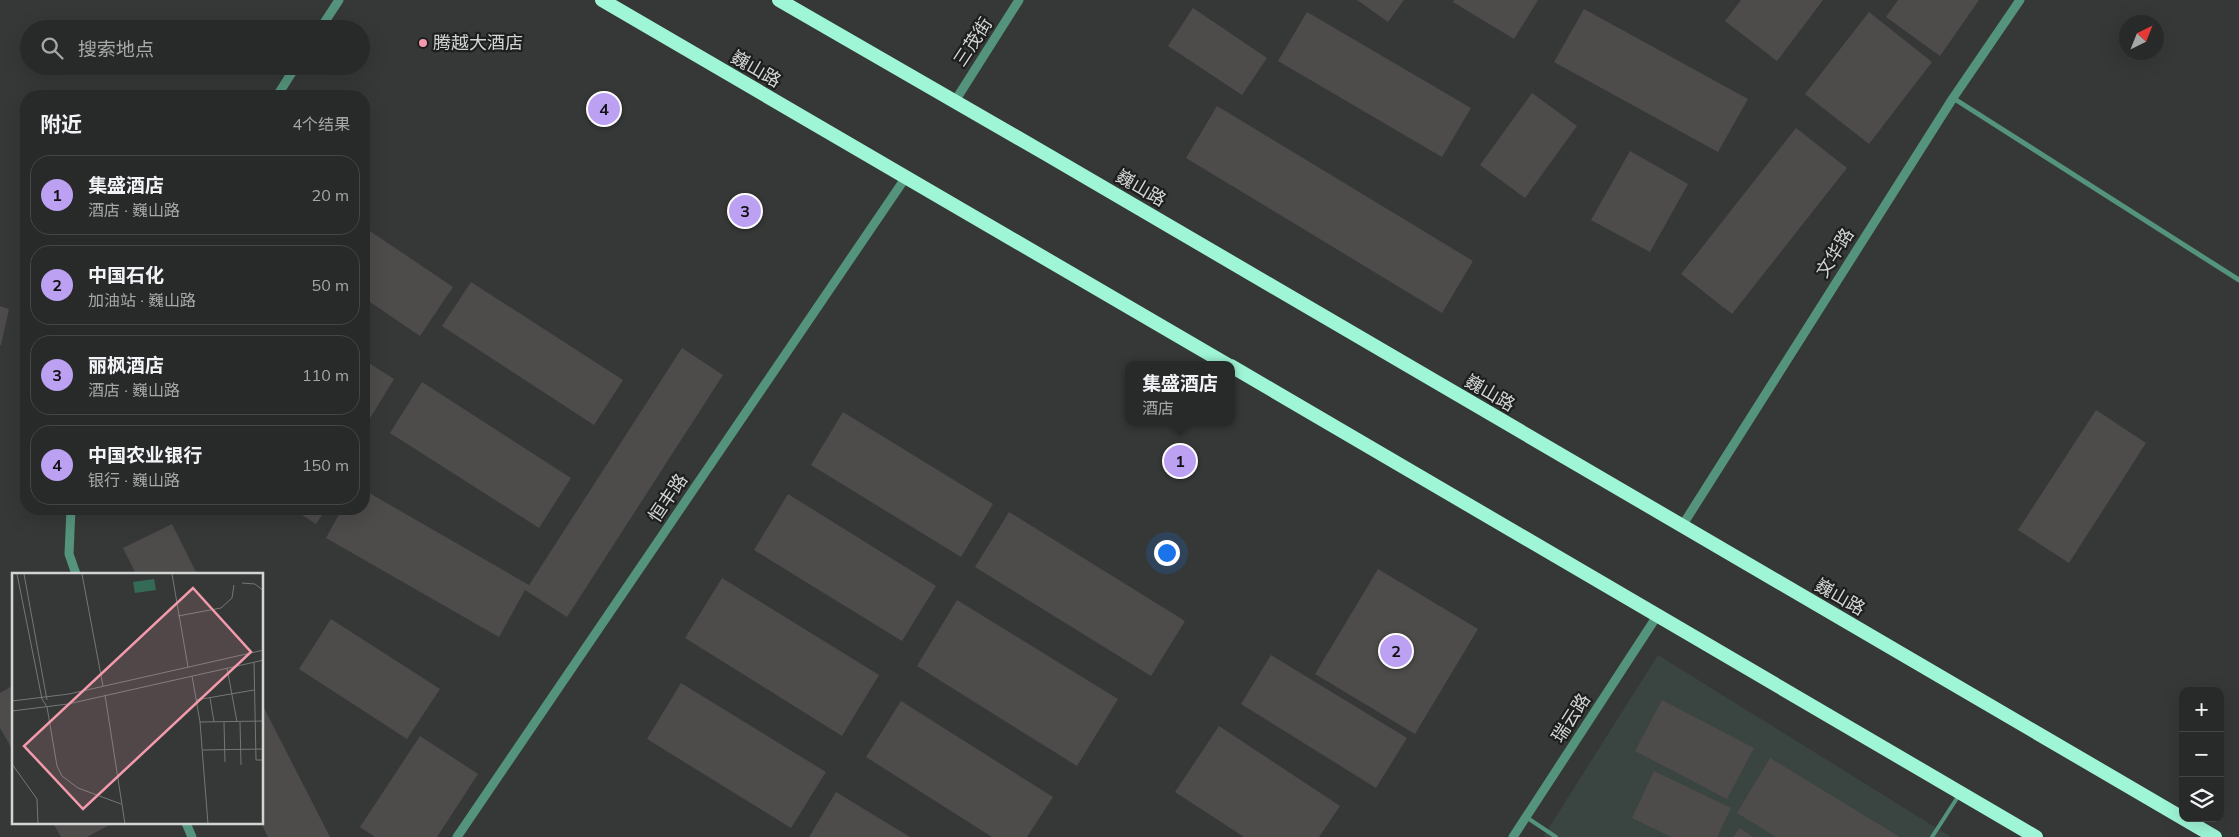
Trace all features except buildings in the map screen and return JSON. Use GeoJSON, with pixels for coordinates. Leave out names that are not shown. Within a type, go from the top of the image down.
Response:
{"type":"FeatureCollection","features":[{"type":"Feature","properties":{"kind":"highway","name":"巍山路"},"geometry":{"type":"LineString","coordinates":[[602,0],[1221,361]]}},
{"type":"Feature","properties":{"kind":"highway","name":"巍山路"},"geometry":{"type":"LineString","coordinates":[[779,0],[2215,837]]}},
{"type":"Feature","properties":{"kind":"highway","name":"巍山路"},"geometry":{"type":"LineString","coordinates":[[1235,369],[2036,837]]}},
{"type":"Feature","properties":{"kind":"street"},"geometry":{"type":"LineString","coordinates":[[326,20],[338,0]]}},
{"type":"Feature","properties":{"kind":"street","name":"三茂街"},"geometry":{"type":"LineString","coordinates":[[954,101],[1019,0]]}},
{"type":"Feature","properties":{"kind":"street","name":"文华路"},"geometry":{"type":"LineString","coordinates":[[1682,526],[1953,98],[2020,0]]}},
{"type":"Feature","properties":{"kind":"street"},"geometry":{"type":"LineString","coordinates":[[281,90],[290,75]]}},
{"type":"Feature","properties":{"kind":"street"},"geometry":{"type":"LineString","coordinates":[[1953,98],[2239,280]]}},
{"type":"Feature","properties":{"kind":"street","name":"恒丰路"},"geometry":{"type":"LineString","coordinates":[[457,837],[906,177]]}},
{"type":"Feature","properties":{"kind":"street"},"geometry":{"type":"LineString","coordinates":[[71,515],[69,554],[76,573]]}},
{"type":"Feature","properties":{"kind":"street","name":"瑞云路"},"geometry":{"type":"LineString","coordinates":[[1513,837],[1657,616]]}},
{"type":"Feature","properties":{"kind":"street"},"geometry":{"type":"LineString","coordinates":[[186,824],[192,837]]}},
{"type":"Feature","properties":{"kind":"lane"},"geometry":{"type":"LineString","coordinates":[[1932,837],[1960,793]]}},
{"type":"Feature","properties":{"kind":"lane"},"geometry":{"type":"LineString","coordinates":[[1526,817],[1556,837]]}},
{"type":"Feature","properties":{"kind":"shaded area"},"geometry":{"type":"Polygon","coordinates":[[[1658,655],[1951,837],[1543,837],[1658,655]]]}},
{"type":"Feature","properties":{"kind":"place","name":"腾越大酒店"},"geometry":{"type":"Point","coordinates":[423,43]}},
{"type":"Feature","properties":{"kind":"place","name":"中国农业银行"},"geometry":{"type":"Point","coordinates":[604,109]}},
{"type":"Feature","properties":{"kind":"place","name":"丽枫酒店"},"geometry":{"type":"Point","coordinates":[745,211]}},
{"type":"Feature","properties":{"kind":"place","name":"集盛酒店"},"geometry":{"type":"Point","coordinates":[1180,461]}},
{"type":"Feature","properties":{"kind":"place","name":"中国石化"},"geometry":{"type":"Point","coordinates":[1396,651]}}]}
